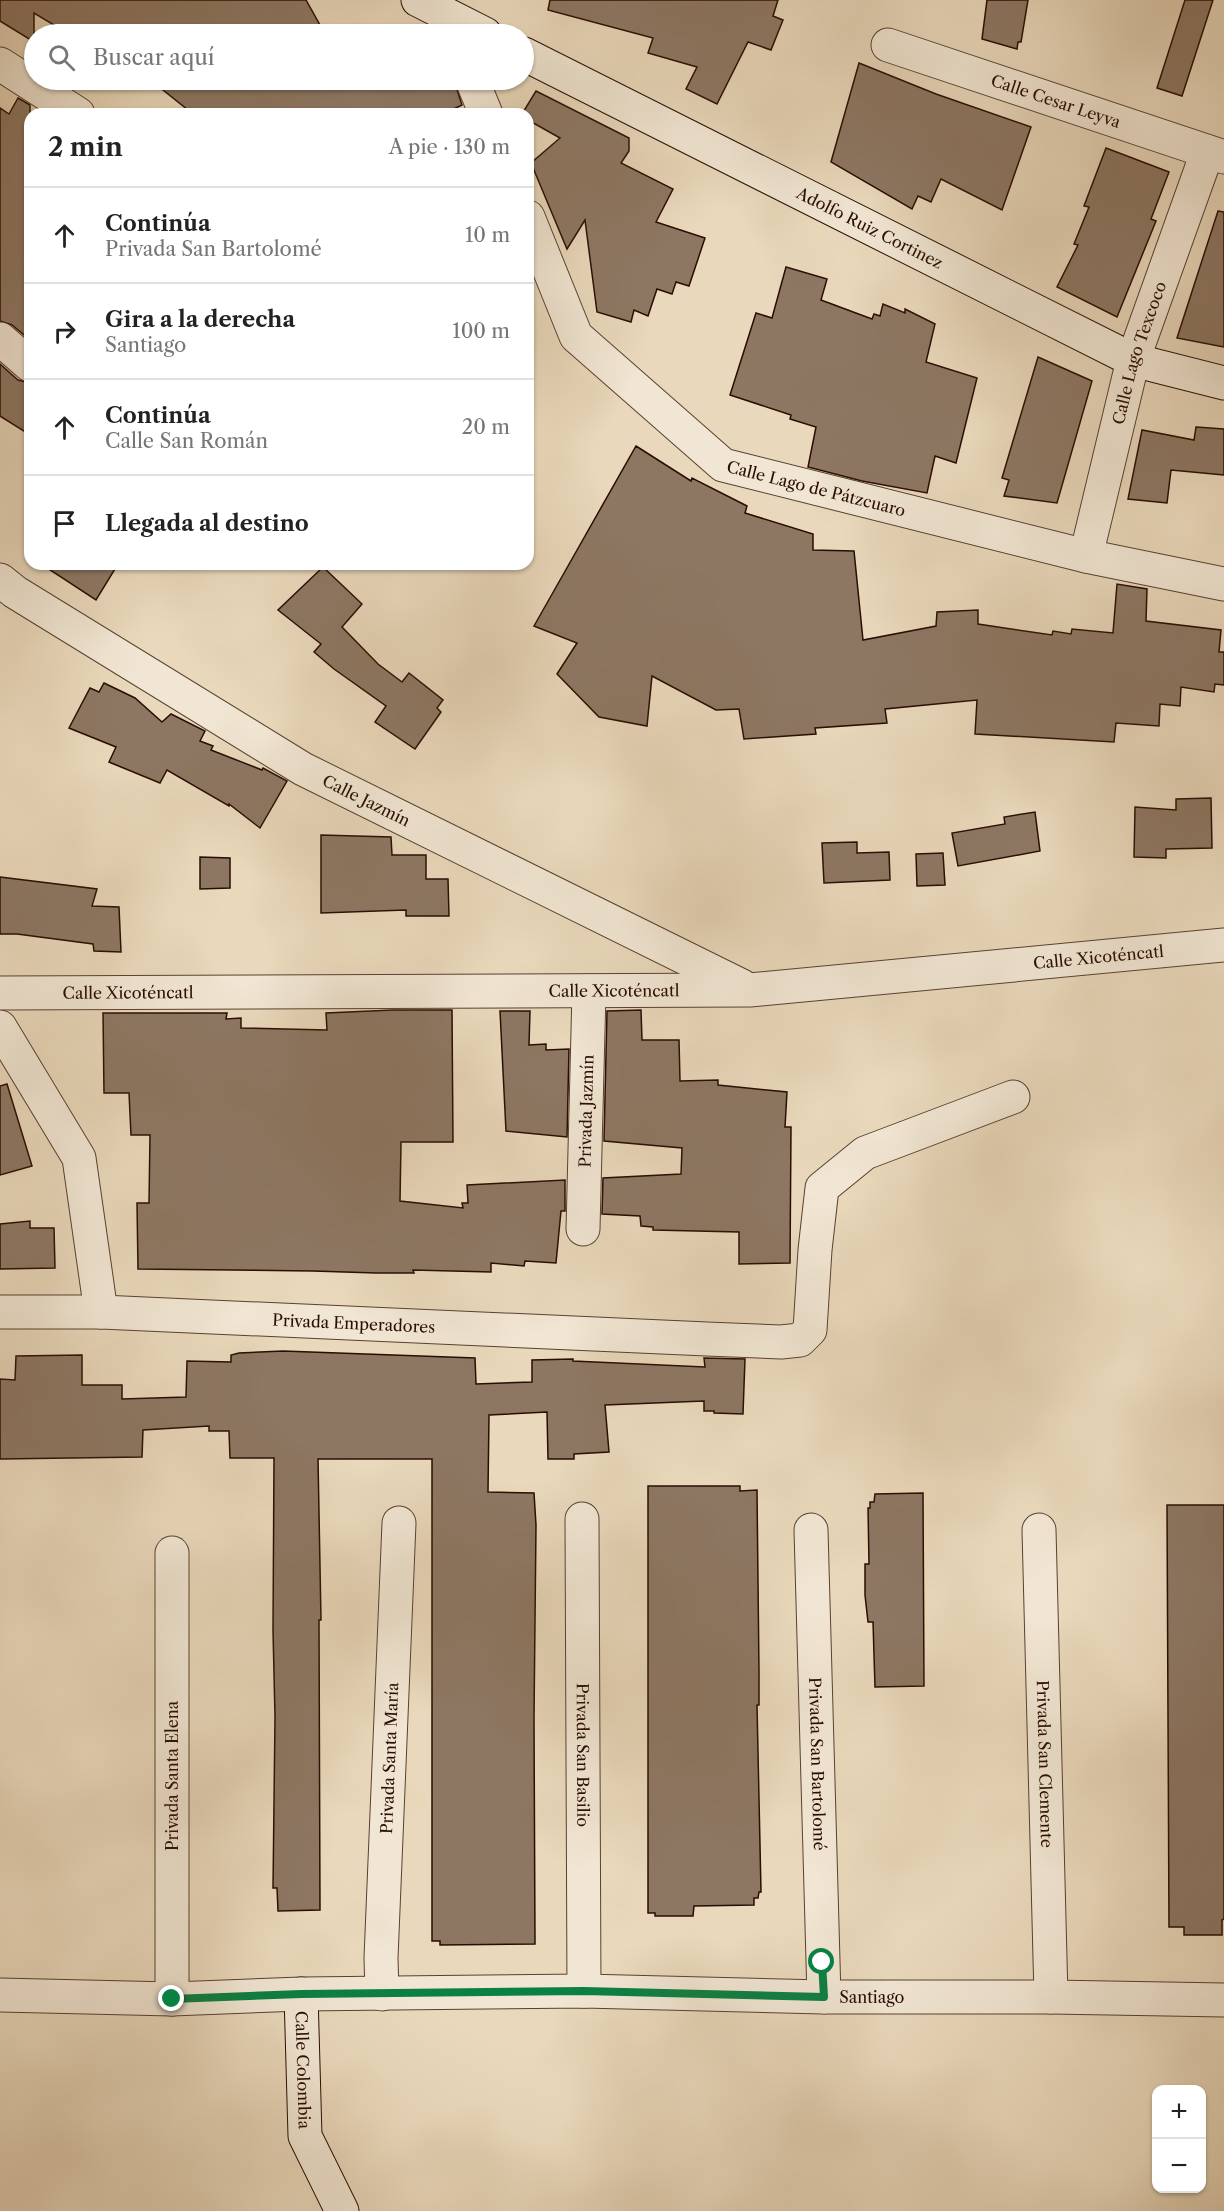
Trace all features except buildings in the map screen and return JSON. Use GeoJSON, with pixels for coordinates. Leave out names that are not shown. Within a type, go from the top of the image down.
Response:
{"type":"FeatureCollection","features":[{"type":"Feature","properties":{"kind":"street"},"geometry":{"type":"LineString","coordinates":[[418,0],[449,24]]}},
{"type":"Feature","properties":{"kind":"street","name":"Calle Cesar Leyva"},"geometry":{"type":"LineString","coordinates":[[888,45],[1215,155]]}},
{"type":"Feature","properties":{"kind":"street","name":"Adolfo Ruiz Cortinez"},"geometry":{"type":"LineString","coordinates":[[534,59],[1132,360],[1224,383]]}},
{"type":"Feature","properties":{"kind":"street"},"geometry":{"type":"LineString","coordinates":[[0,64],[24,79]]}},
{"type":"Feature","properties":{"kind":"street"},"geometry":{"type":"LineString","coordinates":[[41,90],[69,108]]}},
{"type":"Feature","properties":{"kind":"street"},"geometry":{"type":"LineString","coordinates":[[476,90],[484,108]]}},
{"type":"Feature","properties":{"kind":"street","name":"Calle Lago Texcoco"},"geometry":{"type":"LineString","coordinates":[[1086,556],[1132,360],[1215,155]]}},
{"type":"Feature","properties":{"kind":"street","name":"Calle Lago de Pátzcuaro"},"geometry":{"type":"LineString","coordinates":[[534,232],[576,336],[723,465],[1086,556],[1224,584]]}},
{"type":"Feature","properties":{"kind":"street"},"geometry":{"type":"LineString","coordinates":[[0,339],[24,360]]}},
{"type":"Feature","properties":{"kind":"street","name":"Calle Jazmín"},"geometry":{"type":"LineString","coordinates":[[0,580],[15,592],[303,769],[750,990]]}},
{"type":"Feature","properties":{"kind":"street","name":"Calle Xicoténcatl"},"geometry":{"type":"LineString","coordinates":[[0,993],[750,990],[1224,945]]}},
{"type":"Feature","properties":{"kind":"street","name":"Privada Jazmín"},"geometry":{"type":"LineString","coordinates":[[583,1229],[589,991]]}},
{"type":"Feature","properties":{"kind":"street"},"geometry":{"type":"LineString","coordinates":[[0,1027],[79,1158],[101,1312]]}},
{"type":"Feature","properties":{"kind":"street","name":"Privada Emperadores"},"geometry":{"type":"LineString","coordinates":[[0,1312],[101,1312],[781,1342],[800,1340],[810,1330],[814,1250],[822,1188],[865,1153],[1013,1097]]}},
{"type":"Feature","properties":{"kind":"street","name":"Privada San Basilio"},"geometry":{"type":"LineString","coordinates":[[582,1519],[584,1991]]}},
{"type":"Feature","properties":{"kind":"street","name":"Privada Santa María"},"geometry":{"type":"LineString","coordinates":[[382,1994],[381,1958],[399,1523]]}},
{"type":"Feature","properties":{"kind":"street","name":"Privada San Bartolomé"},"geometry":{"type":"LineString","coordinates":[[811,1530],[824,1997]]}},
{"type":"Feature","properties":{"kind":"street","name":"Privada San Clemente"},"geometry":{"type":"LineString","coordinates":[[1039,1530],[1051,1997]]}},
{"type":"Feature","properties":{"kind":"street","name":"Privada Santa Elena"},"geometry":{"type":"LineString","coordinates":[[172,1553],[172,1999]]}},
{"type":"Feature","properties":{"kind":"street","name":"Santiago"},"geometry":{"type":"LineString","coordinates":[[0,1995],[172,1999],[301,1994],[584,1991],[824,1997],[1224,2000]]}},
{"type":"Feature","properties":{"kind":"street","name":"Calle Colombia"},"geometry":{"type":"LineString","coordinates":[[301,1994],[305,2136],[342,2211]]}},
{"type":"Feature","properties":{"kind":"route"},"geometry":{"type":"LineString","coordinates":[[172,1999],[301,1994],[584,1991],[824,1997],[822,1962]]}}]}
